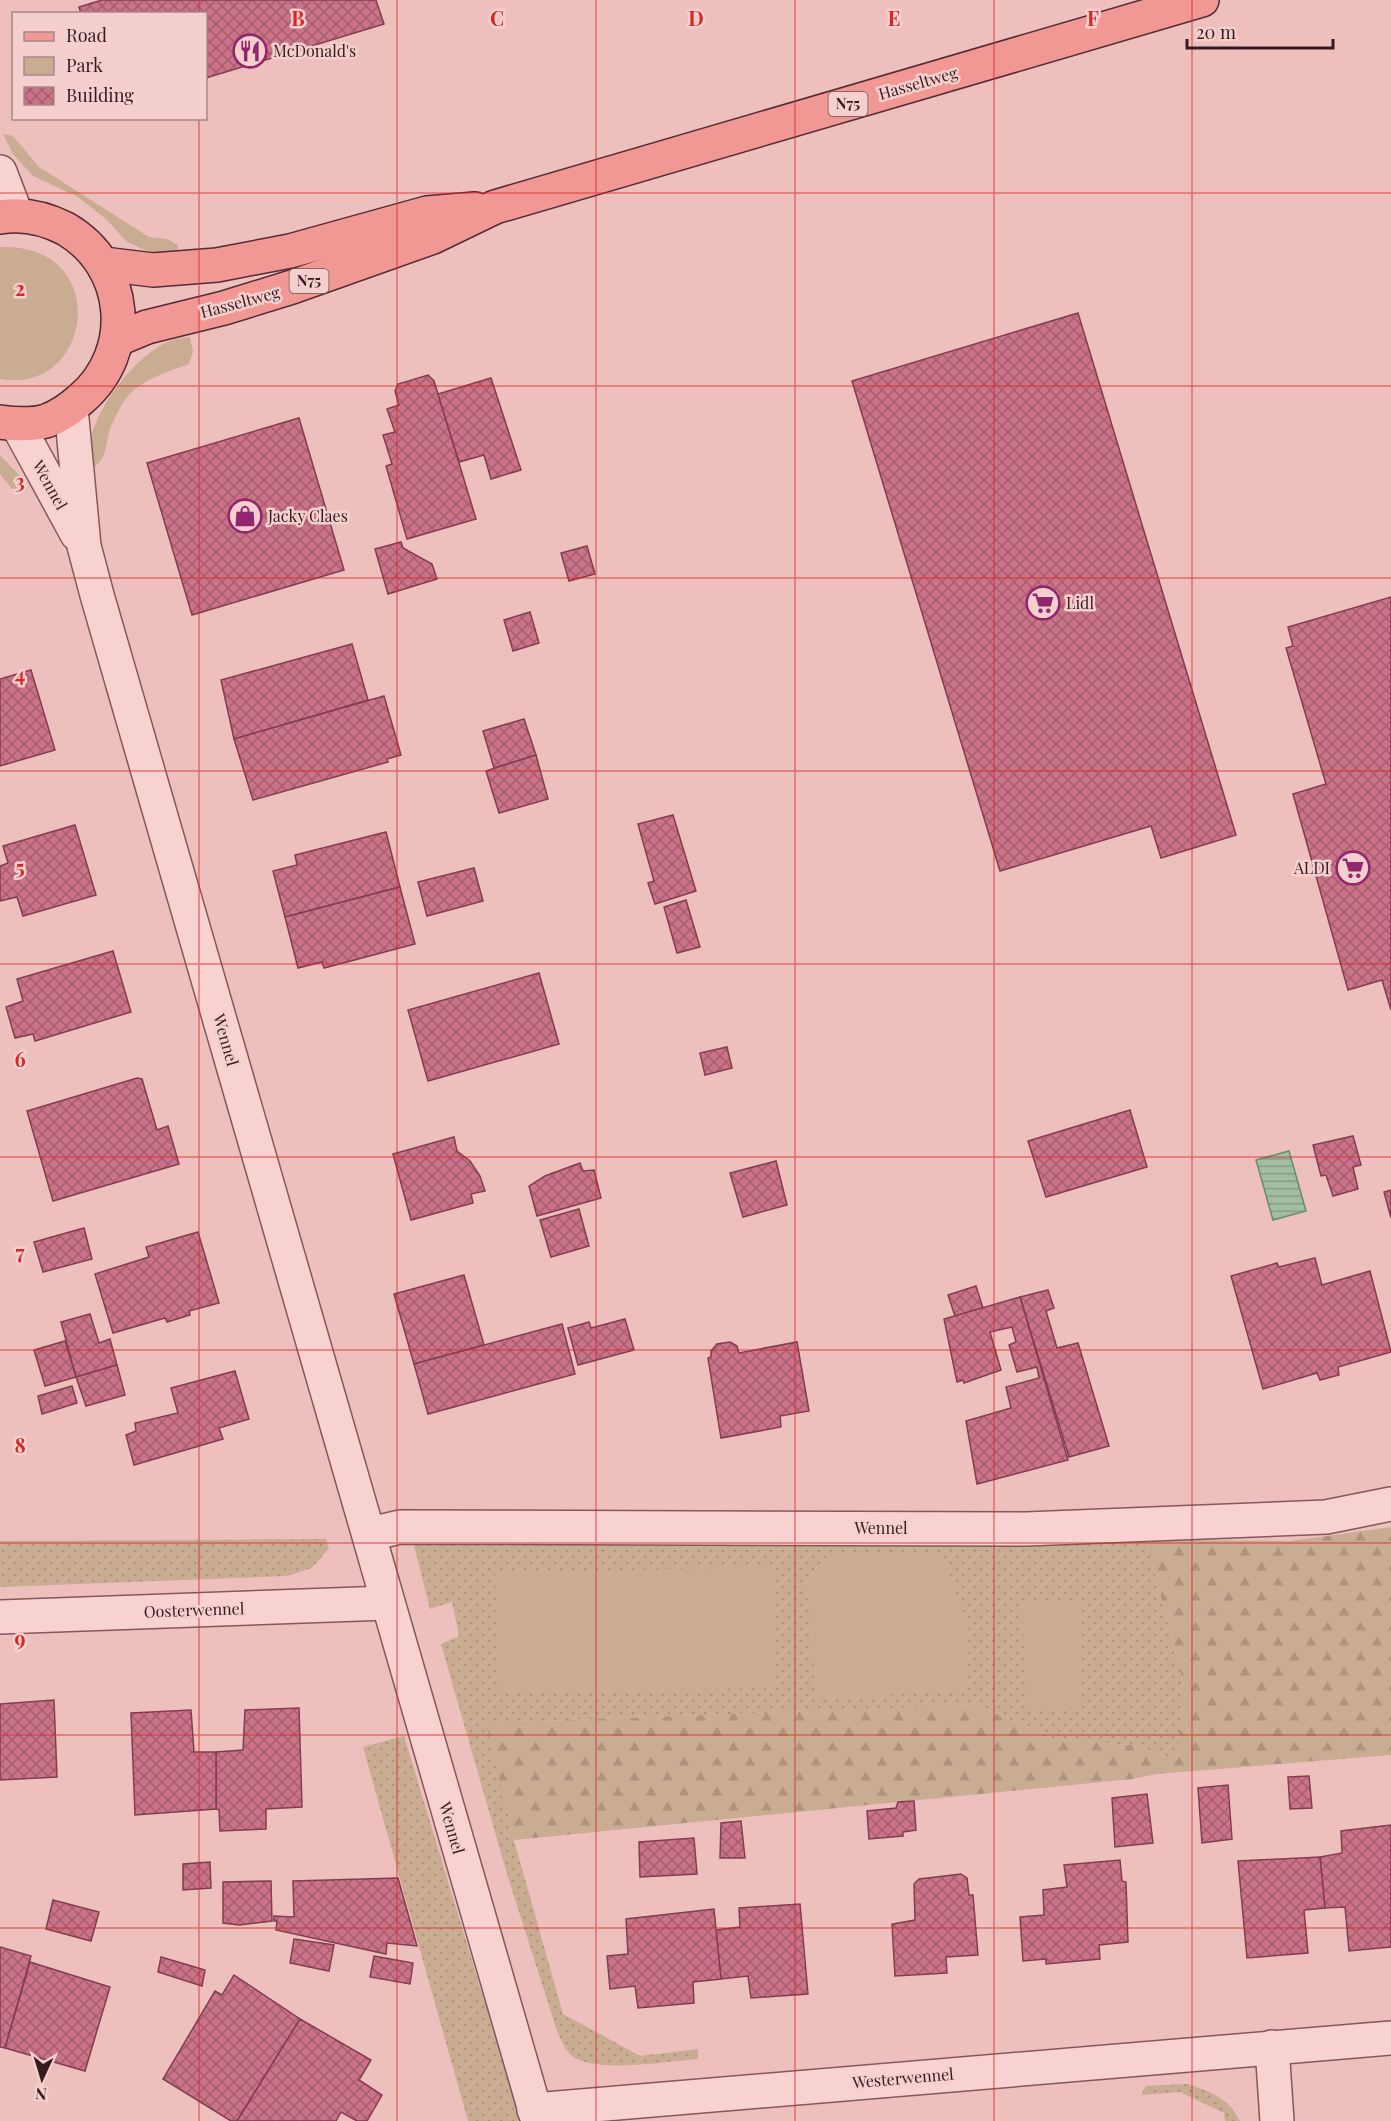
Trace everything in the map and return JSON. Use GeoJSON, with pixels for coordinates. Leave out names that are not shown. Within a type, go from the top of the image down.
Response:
{"type":"FeatureCollection","features":[{"type":"Feature","properties":{"kind":"main road","name":"Hasseltweg"},"geometry":{"type":"LineString","coordinates":[[118,339],[147,327],[224,309],[292,287],[433,237],[495,207],[1202,0]]}},
{"type":"Feature","properties":{"kind":"main road","name":"Hasseltweg"},"geometry":{"type":"LineString","coordinates":[[104,264],[153,270],[217,265],[290,251],[427,213],[495,207]]}},
{"type":"Feature","properties":{"kind":"main road"},"geometry":{"type":"LineString","coordinates":[[8,215],[50,220],[80,238],[104,264],[115,287],[118,304],[118,339],[109,366],[93,389],[71,408],[46,421],[8,423]]}},
{"type":"Feature","properties":{"kind":"street"},"geometry":{"type":"LineString","coordinates":[[0,172],[8,215]]}},
{"type":"Feature","properties":{"kind":"street","name":"Wennel"},"geometry":{"type":"LineString","coordinates":[[71,408],[84,546],[536,2116]]}},
{"type":"Feature","properties":{"kind":"street","name":"Wennel"},"geometry":{"type":"LineString","coordinates":[[8,423],[84,546]]}},
{"type":"Feature","properties":{"kind":"street","name":"Wennel"},"geometry":{"type":"LineString","coordinates":[[370,1534],[400,1527],[1037,1528],[1326,1517],[1391,1504]]}},
{"type":"Feature","properties":{"kind":"street","name":"Oosterwennel"},"geometry":{"type":"LineString","coordinates":[[0,1617],[387,1603]]}},
{"type":"Feature","properties":{"kind":"street","name":"Westerwennel"},"geometry":{"type":"LineString","coordinates":[[536,2116],[1272,2047],[1391,2038]]}},
{"type":"Feature","properties":{"kind":"street"},"geometry":{"type":"LineString","coordinates":[[1272,2047],[1277,2121]]}},
{"type":"Feature","properties":{"kind":"green space"},"geometry":{"type":"Polygon","coordinates":[[[3,134],[13,136],[39,167],[149,237],[167,239],[178,245],[177,256],[149,252],[127,242],[106,219],[78,197],[33,176],[13,154],[3,134]]]}},
{"type":"Feature","properties":{"kind":"green space"},"geometry":{"type":"Polygon","coordinates":[[[0,247],[37,252],[61,268],[75,291],[78,318],[71,344],[55,365],[31,378],[0,379],[0,247]]]}},
{"type":"Feature","properties":{"kind":"green space"},"geometry":{"type":"Polygon","coordinates":[[[190,337],[193,352],[189,364],[140,385],[127,397],[111,426],[103,457],[100,462],[89,469],[91,437],[95,424],[110,396],[131,370],[155,349],[170,341],[190,337]]]}},
{"type":"Feature","properties":{"kind":"green space"},"geometry":{"type":"Polygon","coordinates":[[[0,455],[19,475],[27,489],[12,489],[0,474],[0,455]]]}},
{"type":"Feature","properties":{"kind":"green space"},"geometry":{"type":"Polygon","coordinates":[[[1391,1527],[1391,1755],[1157,1774],[1132,1779],[514,1840],[486,1723],[976,1705],[1057,1740],[1132,1745],[1177,1760],[1185,1689],[1146,1540],[1291,1541],[1391,1527]]]}},
{"type":"Feature","properties":{"kind":"green space"},"geometry":{"type":"Polygon","coordinates":[[[423,1538],[1146,1540],[1185,1689],[1177,1760],[1132,1745],[1057,1740],[976,1705],[487,1723],[514,1840],[563,2014],[640,2056],[698,2049],[698,2059],[617,2065],[587,2062],[569,2053],[557,2031],[507,1874],[441,1644],[459,1636],[452,1602],[430,1609],[414,1545],[423,1538]],[[830,1554],[806,1579],[817,1699],[830,1554]]]}},
{"type":"Feature","properties":{"kind":"green space"},"geometry":{"type":"Polygon","coordinates":[[[326,1539],[329,1548],[312,1568],[287,1576],[0,1587],[0,1541],[326,1539]]]}},
{"type":"Feature","properties":{"kind":"green space"},"geometry":{"type":"Polygon","coordinates":[[[830,1554],[943,1555],[969,1630],[967,1690],[817,1700],[806,1579],[830,1554]]]}},
{"type":"Feature","properties":{"kind":"green space"},"geometry":{"type":"Polygon","coordinates":[[[773,1567],[776,1688],[497,1693],[495,1572],[773,1567]]]}},
{"type":"Feature","properties":{"kind":"green space"},"geometry":{"type":"Polygon","coordinates":[[[1078,1602],[1082,1707],[1026,1709],[1022,1604],[1078,1602]]]}},
{"type":"Feature","properties":{"kind":"green space"},"geometry":{"type":"Polygon","coordinates":[[[404,1736],[480,1987],[526,2121],[468,2121],[363,1747],[404,1736]]]}},
{"type":"Feature","properties":{"kind":"green space"},"geometry":{"type":"Polygon","coordinates":[[[1188,2084],[1225,2101],[1240,2121],[1225,2121],[1224,2113],[1180,2092],[1141,2095],[1146,2086],[1188,2084]]]}},
{"type":"Feature","properties":{"kind":"shaded area"},"geometry":{"type":"Polygon","coordinates":[[[1289,1151],[1306,1211],[1273,1220],[1256,1160],[1289,1151]]]}},
{"type":"Feature","properties":{"kind":"building","name":"McDonald's"},"geometry":{"type":"Polygon","coordinates":[[[102,0],[376,0],[384,24],[207,78],[207,12],[80,12],[79,7],[102,0]]]}},
{"type":"Feature","properties":{"kind":"building","name":"Lidl"},"geometry":{"type":"Polygon","coordinates":[[[1078,313],[1236,835],[1161,858],[1151,826],[1000,871],[852,381],[1078,313]]]}},
{"type":"Feature","properties":{"kind":"building"},"geometry":{"type":"Polygon","coordinates":[[[428,375],[434,381],[476,519],[407,539],[386,466],[392,464],[383,435],[395,432],[387,409],[399,405],[395,391],[398,384],[428,375]]]}},
{"type":"Feature","properties":{"kind":"building"},"geometry":{"type":"Polygon","coordinates":[[[491,378],[521,470],[491,479],[484,455],[459,462],[438,394],[491,378]]]}},
{"type":"Feature","properties":{"kind":"building","name":"Jacky Claes"},"geometry":{"type":"Polygon","coordinates":[[[299,418],[344,570],[192,615],[147,463],[299,418]]]}},
{"type":"Feature","properties":{"kind":"building"},"geometry":{"type":"Polygon","coordinates":[[[401,542],[403,548],[432,564],[437,579],[388,594],[375,549],[401,542]]]}},
{"type":"Feature","properties":{"kind":"building"},"geometry":{"type":"Polygon","coordinates":[[[587,546],[595,574],[569,581],[561,553],[587,546]]]}},
{"type":"Feature","properties":{"kind":"building","name":"ALDI"},"geometry":{"type":"Polygon","coordinates":[[[1391,597],[1391,1010],[1382,980],[1348,990],[1293,794],[1326,784],[1286,648],[1293,646],[1288,627],[1391,597]]]}},
{"type":"Feature","properties":{"kind":"building"},"geometry":{"type":"Polygon","coordinates":[[[530,612],[539,643],[513,651],[504,620],[530,612]]]}},
{"type":"Feature","properties":{"kind":"building"},"geometry":{"type":"Polygon","coordinates":[[[352,644],[368,700],[234,739],[221,680],[352,644]]]}},
{"type":"Feature","properties":{"kind":"building"},"geometry":{"type":"Polygon","coordinates":[[[31,670],[55,750],[0,766],[0,679],[31,670]]]}},
{"type":"Feature","properties":{"kind":"building"},"geometry":{"type":"Polygon","coordinates":[[[384,696],[401,755],[387,759],[388,762],[253,800],[234,739],[384,696]]]}},
{"type":"Feature","properties":{"kind":"building"},"geometry":{"type":"Polygon","coordinates":[[[524,719],[536,755],[494,768],[483,731],[524,719]]]}},
{"type":"Feature","properties":{"kind":"building"},"geometry":{"type":"Polygon","coordinates":[[[536,755],[548,799],[499,813],[486,771],[536,755]]]}},
{"type":"Feature","properties":{"kind":"building"},"geometry":{"type":"Polygon","coordinates":[[[673,815],[696,891],[655,904],[648,883],[654,881],[638,824],[673,815]]]}},
{"type":"Feature","properties":{"kind":"building"},"geometry":{"type":"Polygon","coordinates":[[[75,825],[96,895],[23,916],[17,897],[0,901],[0,866],[8,863],[3,846],[75,825]]]}},
{"type":"Feature","properties":{"kind":"building"},"geometry":{"type":"Polygon","coordinates":[[[386,832],[400,887],[285,917],[273,871],[297,865],[295,855],[386,832]]]}},
{"type":"Feature","properties":{"kind":"building"},"geometry":{"type":"Polygon","coordinates":[[[474,868],[483,901],[427,916],[418,882],[474,868]]]}},
{"type":"Feature","properties":{"kind":"building"},"geometry":{"type":"Polygon","coordinates":[[[400,887],[415,944],[324,968],[322,962],[298,968],[285,917],[400,887]]]}},
{"type":"Feature","properties":{"kind":"building"},"geometry":{"type":"Polygon","coordinates":[[[686,900],[700,947],[677,953],[664,907],[686,900]]]}},
{"type":"Feature","properties":{"kind":"building"},"geometry":{"type":"Polygon","coordinates":[[[113,951],[131,1012],[35,1041],[33,1034],[15,1038],[6,1007],[23,1001],[17,979],[113,951]]]}},
{"type":"Feature","properties":{"kind":"building"},"geometry":{"type":"Polygon","coordinates":[[[539,973],[559,1044],[428,1081],[408,1010],[539,973]]]}},
{"type":"Feature","properties":{"kind":"building"},"geometry":{"type":"Polygon","coordinates":[[[727,1047],[732,1068],[705,1075],[700,1053],[727,1047]]]}},
{"type":"Feature","properties":{"kind":"building"},"geometry":{"type":"Polygon","coordinates":[[[137,1078],[142,1079],[157,1130],[168,1126],[179,1164],[53,1201],[27,1111],[137,1078]]]}},
{"type":"Feature","properties":{"kind":"building"},"geometry":{"type":"Polygon","coordinates":[[[1130,1110],[1147,1167],[1046,1197],[1028,1141],[1130,1110]]]}},
{"type":"Feature","properties":{"kind":"building"},"geometry":{"type":"Polygon","coordinates":[[[1353,1136],[1361,1165],[1353,1167],[1358,1189],[1333,1196],[1326,1175],[1321,1176],[1313,1145],[1353,1136]]]}},
{"type":"Feature","properties":{"kind":"building"},"geometry":{"type":"Polygon","coordinates":[[[454,1137],[457,1151],[470,1161],[480,1176],[485,1191],[471,1194],[473,1203],[411,1220],[393,1154],[454,1137]]]}},
{"type":"Feature","properties":{"kind":"building"},"geometry":{"type":"Polygon","coordinates":[[[776,1161],[787,1205],[743,1217],[730,1173],[776,1161]]]}},
{"type":"Feature","properties":{"kind":"building"},"geometry":{"type":"Polygon","coordinates":[[[580,1163],[583,1171],[594,1170],[601,1198],[537,1216],[529,1186],[545,1176],[580,1163]]]}},
{"type":"Feature","properties":{"kind":"building"},"geometry":{"type":"Polygon","coordinates":[[[1391,1190],[1391,1218],[1384,1192],[1391,1190]]]}},
{"type":"Feature","properties":{"kind":"building"},"geometry":{"type":"Polygon","coordinates":[[[579,1209],[589,1246],[551,1257],[540,1220],[579,1209]]]}},
{"type":"Feature","properties":{"kind":"building"},"geometry":{"type":"Polygon","coordinates":[[[84,1228],[92,1259],[43,1272],[34,1242],[84,1228]]]}},
{"type":"Feature","properties":{"kind":"building"},"geometry":{"type":"Polygon","coordinates":[[[198,1232],[219,1303],[189,1311],[190,1315],[167,1322],[165,1318],[113,1333],[95,1274],[149,1257],[146,1247],[198,1232]]]}},
{"type":"Feature","properties":{"kind":"building"},"geometry":{"type":"Polygon","coordinates":[[[1315,1258],[1322,1285],[1370,1271],[1391,1352],[1338,1367],[1339,1375],[1320,1380],[1317,1373],[1263,1389],[1231,1276],[1277,1263],[1279,1267],[1315,1258]]]}},
{"type":"Feature","properties":{"kind":"building"},"geometry":{"type":"Polygon","coordinates":[[[464,1275],[484,1345],[414,1364],[394,1294],[464,1275]]]}},
{"type":"Feature","properties":{"kind":"building"},"geometry":{"type":"Polygon","coordinates":[[[976,1286],[983,1308],[955,1316],[948,1295],[976,1286]]]}},
{"type":"Feature","properties":{"kind":"building"},"geometry":{"type":"Polygon","coordinates":[[[1048,1290],[1054,1308],[1046,1311],[1057,1348],[1078,1343],[1109,1446],[1069,1457],[1020,1297],[1048,1290]]]}},
{"type":"Feature","properties":{"kind":"building"},"geometry":{"type":"Polygon","coordinates":[[[1020,1297],[1068,1460],[977,1484],[966,1421],[1011,1408],[1006,1387],[1039,1378],[1037,1367],[1017,1372],[1009,1345],[1016,1342],[1012,1327],[990,1332],[1001,1370],[964,1383],[963,1380],[957,1382],[944,1319],[1020,1297]]]}},
{"type":"Feature","properties":{"kind":"building"},"geometry":{"type":"Polygon","coordinates":[[[90,1314],[99,1343],[110,1339],[117,1365],[76,1377],[61,1322],[90,1314]]]}},
{"type":"Feature","properties":{"kind":"building"},"geometry":{"type":"Polygon","coordinates":[[[625,1319],[634,1350],[578,1365],[568,1328],[589,1322],[591,1328],[625,1319]]]}},
{"type":"Feature","properties":{"kind":"building"},"geometry":{"type":"Polygon","coordinates":[[[562,1324],[575,1374],[428,1414],[414,1364],[562,1324]]]}},
{"type":"Feature","properties":{"kind":"building"},"geometry":{"type":"Polygon","coordinates":[[[65,1341],[76,1377],[45,1386],[34,1350],[65,1341]]]}},
{"type":"Feature","properties":{"kind":"building"},"geometry":{"type":"Polygon","coordinates":[[[730,1342],[737,1346],[739,1353],[797,1342],[809,1411],[780,1416],[781,1427],[721,1438],[708,1358],[711,1357],[711,1351],[717,1344],[730,1342]]]}},
{"type":"Feature","properties":{"kind":"building"},"geometry":{"type":"Polygon","coordinates":[[[117,1365],[125,1395],[86,1406],[76,1377],[117,1365]]]}},
{"type":"Feature","properties":{"kind":"building"},"geometry":{"type":"Polygon","coordinates":[[[235,1371],[249,1419],[219,1428],[223,1439],[134,1465],[126,1435],[136,1431],[135,1423],[178,1413],[171,1388],[235,1371]]]}},
{"type":"Feature","properties":{"kind":"building"},"geometry":{"type":"Polygon","coordinates":[[[72,1386],[77,1403],[42,1414],[38,1396],[72,1386]]]}},
{"type":"Feature","properties":{"kind":"building"},"geometry":{"type":"Polygon","coordinates":[[[54,1700],[57,1777],[0,1780],[0,1704],[54,1700]]]}},
{"type":"Feature","properties":{"kind":"building"},"geometry":{"type":"Polygon","coordinates":[[[299,1708],[302,1807],[266,1809],[266,1829],[220,1831],[219,1810],[216,1809],[216,1752],[243,1750],[245,1710],[299,1708]]]}},
{"type":"Feature","properties":{"kind":"building"},"geometry":{"type":"Polygon","coordinates":[[[191,1710],[194,1752],[216,1752],[216,1809],[135,1815],[131,1713],[191,1710]]]}},
{"type":"Feature","properties":{"kind":"building"},"geometry":{"type":"Polygon","coordinates":[[[1309,1776],[1312,1808],[1290,1809],[1288,1777],[1309,1776]]]}},
{"type":"Feature","properties":{"kind":"building"},"geometry":{"type":"Polygon","coordinates":[[[1228,1785],[1232,1839],[1202,1843],[1198,1788],[1228,1785]]]}},
{"type":"Feature","properties":{"kind":"building"},"geometry":{"type":"Polygon","coordinates":[[[1147,1794],[1153,1843],[1115,1847],[1112,1798],[1147,1794]]]}},
{"type":"Feature","properties":{"kind":"building"},"geometry":{"type":"Polygon","coordinates":[[[914,1801],[916,1830],[903,1832],[903,1836],[869,1839],[867,1811],[896,1808],[898,1802],[914,1801]]]}},
{"type":"Feature","properties":{"kind":"building"},"geometry":{"type":"Polygon","coordinates":[[[741,1821],[745,1858],[720,1858],[721,1823],[741,1821]]]}},
{"type":"Feature","properties":{"kind":"building"},"geometry":{"type":"Polygon","coordinates":[[[1391,1825],[1391,1947],[1349,1951],[1345,1907],[1325,1908],[1320,1857],[1342,1853],[1341,1831],[1391,1825]]]}},
{"type":"Feature","properties":{"kind":"building"},"geometry":{"type":"Polygon","coordinates":[[[694,1838],[697,1874],[640,1877],[639,1842],[694,1838]]]}},
{"type":"Feature","properties":{"kind":"building"},"geometry":{"type":"Polygon","coordinates":[[[1320,1857],[1325,1908],[1304,1910],[1308,1953],[1247,1958],[1238,1861],[1320,1857]]]}},
{"type":"Feature","properties":{"kind":"building"},"geometry":{"type":"Polygon","coordinates":[[[1120,1860],[1122,1881],[1126,1882],[1128,1942],[1099,1945],[1100,1959],[1046,1964],[1046,1959],[1023,1961],[1020,1917],[1044,1915],[1043,1890],[1067,1887],[1064,1865],[1120,1860]]]}},
{"type":"Feature","properties":{"kind":"building"},"geometry":{"type":"Polygon","coordinates":[[[210,1862],[211,1888],[183,1890],[183,1864],[210,1862]]]}},
{"type":"Feature","properties":{"kind":"building"},"geometry":{"type":"Polygon","coordinates":[[[961,1874],[967,1878],[969,1895],[973,1895],[978,1955],[946,1957],[947,1973],[895,1976],[892,1924],[915,1920],[914,1884],[919,1879],[961,1874]]]}},
{"type":"Feature","properties":{"kind":"building"},"geometry":{"type":"Polygon","coordinates":[[[398,1878],[417,1946],[387,1943],[386,1954],[276,1930],[277,1921],[274,1921],[274,1916],[294,1917],[293,1881],[398,1878]]]}},
{"type":"Feature","properties":{"kind":"building"},"geometry":{"type":"Polygon","coordinates":[[[271,1881],[272,1921],[239,1925],[223,1923],[223,1882],[271,1881]]]}},
{"type":"Feature","properties":{"kind":"building"},"geometry":{"type":"Polygon","coordinates":[[[53,1900],[99,1912],[91,1941],[46,1929],[53,1900]]]}},
{"type":"Feature","properties":{"kind":"building"},"geometry":{"type":"Polygon","coordinates":[[[800,1904],[808,1994],[751,1998],[748,1976],[721,1979],[716,1930],[740,1927],[739,1908],[800,1904]]]}},
{"type":"Feature","properties":{"kind":"building"},"geometry":{"type":"Polygon","coordinates":[[[714,1909],[721,1979],[693,1982],[694,2003],[638,2008],[635,1986],[610,1989],[607,1956],[628,1954],[626,1919],[714,1909]]]}},
{"type":"Feature","properties":{"kind":"building"},"geometry":{"type":"Polygon","coordinates":[[[294,1939],[334,1945],[329,1971],[290,1963],[294,1939]]]}},
{"type":"Feature","properties":{"kind":"building"},"geometry":{"type":"Polygon","coordinates":[[[0,1947],[31,1956],[5,2048],[0,2047],[0,1947]]]}},
{"type":"Feature","properties":{"kind":"building"},"geometry":{"type":"Polygon","coordinates":[[[374,1956],[413,1963],[410,1984],[370,1977],[374,1956]]]}},
{"type":"Feature","properties":{"kind":"building"},"geometry":{"type":"Polygon","coordinates":[[[161,1957],[205,1970],[202,1986],[158,1972],[161,1957]]]}},
{"type":"Feature","properties":{"kind":"building"},"geometry":{"type":"Polygon","coordinates":[[[30,1962],[110,1987],[85,2071],[5,2048],[30,1962]]]}},
{"type":"Feature","properties":{"kind":"building"},"geometry":{"type":"Polygon","coordinates":[[[234,1975],[300,2019],[237,2121],[231,2121],[163,2079],[215,1991],[222,1995],[234,1975]]]}},
{"type":"Feature","properties":{"kind":"building"},"geometry":{"type":"Polygon","coordinates":[[[300,2019],[371,2060],[359,2080],[382,2095],[367,2121],[357,2121],[341,2112],[336,2121],[237,2121],[300,2019]]]}},
{"type":"Feature","properties":{"kind":"place","name":"McDonald's"},"geometry":{"type":"Point","coordinates":[250,51]}},
{"type":"Feature","properties":{"kind":"place","name":"Jacky Claes"},"geometry":{"type":"Point","coordinates":[245,516]}},
{"type":"Feature","properties":{"kind":"place","name":"Lidl"},"geometry":{"type":"Point","coordinates":[1043,603]}},
{"type":"Feature","properties":{"kind":"place","name":"ALDI"},"geometry":{"type":"Point","coordinates":[1353,868]}}]}
